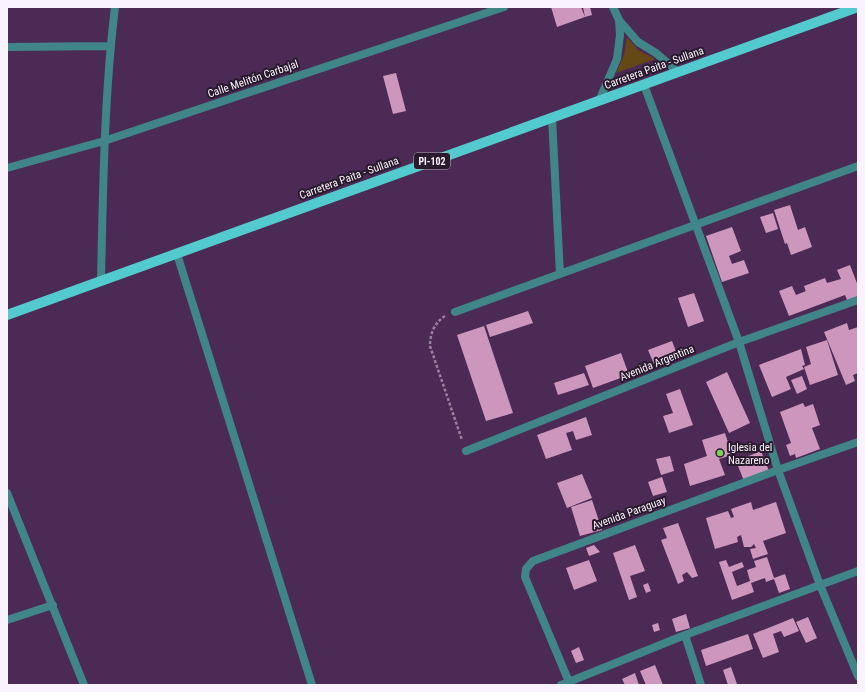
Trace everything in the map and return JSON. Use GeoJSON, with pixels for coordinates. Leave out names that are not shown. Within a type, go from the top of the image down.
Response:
{"type":"FeatureCollection","features":[{"type":"Feature","properties":{"kind":"main road","name":"Carretera Paita - Sullana"},"geometry":{"type":"LineString","coordinates":[[7,316],[858,7]]}},
{"type":"Feature","properties":{"kind":"street"},"geometry":{"type":"LineString","coordinates":[[101,281],[104,141],[110,46],[115,7]]}},
{"type":"Feature","properties":{"kind":"street","name":"Calle Melitón Carbajal"},"geometry":{"type":"LineString","coordinates":[[7,168],[104,141],[504,7]]}},
{"type":"Feature","properties":{"kind":"street"},"geometry":{"type":"LineString","coordinates":[[613,7],[619,20],[638,42],[656,53],[678,72]]}},
{"type":"Feature","properties":{"kind":"street"},"geometry":{"type":"LineString","coordinates":[[599,101],[617,60],[620,35],[619,20]]}},
{"type":"Feature","properties":{"kind":"street"},"geometry":{"type":"LineString","coordinates":[[7,47],[110,46]]}},
{"type":"Feature","properties":{"kind":"street"},"geometry":{"type":"LineString","coordinates":[[644,85],[739,342],[778,470],[820,585],[858,676]]}},
{"type":"Feature","properties":{"kind":"street"},"geometry":{"type":"LineString","coordinates":[[552,118],[560,274]]}},
{"type":"Feature","properties":{"kind":"street"},"geometry":{"type":"LineString","coordinates":[[455,312],[858,166]]}},
{"type":"Feature","properties":{"kind":"street"},"geometry":{"type":"LineString","coordinates":[[177,254],[312,685]]}},
{"type":"Feature","properties":{"kind":"street","name":"Avenida Argentina"},"geometry":{"type":"LineString","coordinates":[[466,451],[739,342],[858,300]]}},
{"type":"Feature","properties":{"kind":"street","name":"Avenida Paraguay"},"geometry":{"type":"LineString","coordinates":[[569,682],[525,577],[526,569],[533,561],[778,470],[858,442]]}},
{"type":"Feature","properties":{"kind":"street"},"geometry":{"type":"LineString","coordinates":[[7,493],[84,685]]}},
{"type":"Feature","properties":{"kind":"street"},"geometry":{"type":"LineString","coordinates":[[561,685],[685,636],[858,571]]}},
{"type":"Feature","properties":{"kind":"street"},"geometry":{"type":"LineString","coordinates":[[7,620],[53,605]]}},
{"type":"Feature","properties":{"kind":"street"},"geometry":{"type":"LineString","coordinates":[[685,636],[701,685]]}},
{"type":"Feature","properties":{"kind":"path"},"geometry":{"type":"LineString","coordinates":[[455,312],[441,319],[436,324],[430,338],[430,346],[466,451]]}},
{"type":"Feature","properties":{"kind":"shaded area"},"geometry":{"type":"Polygon","coordinates":[[[627,37],[638,50],[655,59],[616,73],[624,55],[627,37]]]}},
{"type":"Feature","properties":{"kind":"building"},"geometry":{"type":"Polygon","coordinates":[[[551,7],[581,7],[585,17],[557,27],[551,7]]]}},
{"type":"Feature","properties":{"kind":"building"},"geometry":{"type":"Polygon","coordinates":[[[583,7],[590,7],[592,15],[585,17],[583,7]]]}},
{"type":"Feature","properties":{"kind":"building"},"geometry":{"type":"Polygon","coordinates":[[[396,73],[406,111],[393,114],[383,76],[396,73]]]}},
{"type":"Feature","properties":{"kind":"building"},"geometry":{"type":"Polygon","coordinates":[[[790,205],[798,230],[805,227],[812,247],[791,255],[787,243],[785,244],[774,210],[790,205]]]}},
{"type":"Feature","properties":{"kind":"building"},"geometry":{"type":"Polygon","coordinates":[[[773,213],[778,229],[766,233],[760,217],[773,213]]]}},
{"type":"Feature","properties":{"kind":"building"},"geometry":{"type":"Polygon","coordinates":[[[732,227],[741,251],[729,256],[732,264],[744,260],[749,273],[722,282],[706,236],[732,227]]]}},
{"type":"Feature","properties":{"kind":"building"},"geometry":{"type":"Polygon","coordinates":[[[850,265],[858,286],[858,296],[847,300],[845,295],[789,316],[779,291],[792,286],[796,295],[806,291],[804,286],[825,278],[827,283],[841,279],[837,270],[850,265]]]}},
{"type":"Feature","properties":{"kind":"building"},"geometry":{"type":"Polygon","coordinates":[[[694,293],[704,321],[688,327],[678,298],[694,293]]]}},
{"type":"Feature","properties":{"kind":"building"},"geometry":{"type":"Polygon","coordinates":[[[528,311],[533,323],[490,337],[486,325],[528,311]]]}},
{"type":"Feature","properties":{"kind":"building"},"geometry":{"type":"Polygon","coordinates":[[[847,323],[849,330],[858,327],[858,373],[853,375],[855,381],[846,385],[824,332],[847,323]]]}},
{"type":"Feature","properties":{"kind":"building"},"geometry":{"type":"Polygon","coordinates":[[[484,326],[513,413],[486,421],[457,335],[484,326]]]}},
{"type":"Feature","properties":{"kind":"building"},"geometry":{"type":"Polygon","coordinates":[[[827,340],[838,375],[810,385],[804,367],[811,364],[806,347],[827,340]]]}},
{"type":"Feature","properties":{"kind":"building"},"geometry":{"type":"Polygon","coordinates":[[[672,341],[677,354],[654,364],[648,350],[672,341]]]}},
{"type":"Feature","properties":{"kind":"building"},"geometry":{"type":"Polygon","coordinates":[[[801,349],[805,365],[802,366],[804,369],[786,377],[791,389],[772,397],[759,365],[801,349]]]}},
{"type":"Feature","properties":{"kind":"building"},"geometry":{"type":"Polygon","coordinates":[[[621,353],[629,375],[593,388],[585,366],[621,353]]]}},
{"type":"Feature","properties":{"kind":"building"},"geometry":{"type":"Polygon","coordinates":[[[727,372],[750,423],[729,433],[706,382],[727,372]]]}},
{"type":"Feature","properties":{"kind":"building"},"geometry":{"type":"Polygon","coordinates":[[[584,373],[589,385],[558,395],[554,383],[584,373]]]}},
{"type":"Feature","properties":{"kind":"building"},"geometry":{"type":"Polygon","coordinates":[[[802,376],[807,389],[797,394],[791,380],[802,376]]]}},
{"type":"Feature","properties":{"kind":"building"},"geometry":{"type":"Polygon","coordinates":[[[680,389],[693,425],[669,433],[663,416],[673,413],[666,394],[680,389]]]}},
{"type":"Feature","properties":{"kind":"building"},"geometry":{"type":"Polygon","coordinates":[[[803,403],[805,407],[813,404],[820,425],[812,428],[820,449],[796,458],[795,454],[790,456],[786,445],[791,443],[780,412],[803,403]]]}},
{"type":"Feature","properties":{"kind":"building"},"geometry":{"type":"Polygon","coordinates":[[[586,417],[592,435],[576,440],[573,431],[566,433],[572,450],[546,459],[537,435],[586,417]]]}},
{"type":"Feature","properties":{"kind":"building"},"geometry":{"type":"Polygon","coordinates":[[[725,433],[732,455],[719,459],[725,475],[690,486],[684,464],[707,456],[702,440],[725,433]]]}},
{"type":"Feature","properties":{"kind":"building"},"geometry":{"type":"Polygon","coordinates":[[[761,451],[769,471],[744,481],[736,461],[761,451]]]}},
{"type":"Feature","properties":{"kind":"building"},"geometry":{"type":"Polygon","coordinates":[[[670,456],[674,471],[661,475],[656,459],[670,456]]]}},
{"type":"Feature","properties":{"kind":"building"},"geometry":{"type":"Polygon","coordinates":[[[582,474],[592,498],[567,508],[557,483],[582,474]]]}},
{"type":"Feature","properties":{"kind":"building"},"geometry":{"type":"Polygon","coordinates":[[[662,477],[667,492],[653,496],[648,482],[662,477]]]}},
{"type":"Feature","properties":{"kind":"building"},"geometry":{"type":"Polygon","coordinates":[[[592,500],[602,530],[580,536],[571,507],[592,500]]]}},
{"type":"Feature","properties":{"kind":"building"},"geometry":{"type":"Polygon","coordinates":[[[751,502],[753,510],[776,502],[786,533],[763,541],[768,554],[753,559],[750,549],[756,548],[754,544],[751,547],[744,547],[741,535],[737,537],[738,542],[715,549],[706,518],[728,511],[731,518],[734,517],[731,509],[751,502]]]}},
{"type":"Feature","properties":{"kind":"building"},"geometry":{"type":"Polygon","coordinates":[[[678,523],[698,576],[692,578],[687,572],[682,575],[684,581],[678,584],[661,540],[667,538],[663,528],[678,523]]]}},
{"type":"Feature","properties":{"kind":"building"},"geometry":{"type":"Polygon","coordinates":[[[594,545],[600,552],[589,556],[586,548],[594,545]]]}},
{"type":"Feature","properties":{"kind":"building"},"geometry":{"type":"Polygon","coordinates":[[[635,545],[645,571],[630,576],[637,597],[629,600],[613,553],[635,545]]]}},
{"type":"Feature","properties":{"kind":"building"},"geometry":{"type":"Polygon","coordinates":[[[767,557],[774,578],[785,574],[790,589],[779,593],[774,579],[766,582],[765,578],[751,583],[754,592],[732,600],[719,562],[726,560],[729,567],[742,562],[744,567],[732,572],[737,586],[750,581],[747,570],[756,567],[754,561],[767,557]]]}},
{"type":"Feature","properties":{"kind":"building"},"geometry":{"type":"Polygon","coordinates":[[[589,560],[597,581],[574,590],[566,568],[589,560]]]}},
{"type":"Feature","properties":{"kind":"building"},"geometry":{"type":"Polygon","coordinates":[[[648,583],[651,591],[646,593],[643,585],[648,583]]]}},
{"type":"Feature","properties":{"kind":"building"},"geometry":{"type":"Polygon","coordinates":[[[686,614],[690,628],[676,632],[672,619],[686,614]]]}},
{"type":"Feature","properties":{"kind":"building"},"geometry":{"type":"Polygon","coordinates":[[[808,617],[817,638],[806,643],[796,622],[808,617]]]}},
{"type":"Feature","properties":{"kind":"building"},"geometry":{"type":"Polygon","coordinates":[[[793,618],[799,631],[784,637],[781,631],[773,634],[779,652],[763,658],[753,634],[793,618]]]}},
{"type":"Feature","properties":{"kind":"building"},"geometry":{"type":"Polygon","coordinates":[[[658,623],[660,630],[654,632],[652,625],[658,623]]]}},
{"type":"Feature","properties":{"kind":"building"},"geometry":{"type":"Polygon","coordinates":[[[748,634],[753,649],[706,666],[701,650],[748,634]]]}},
{"type":"Feature","properties":{"kind":"building"},"geometry":{"type":"Polygon","coordinates":[[[579,647],[584,660],[576,663],[571,651],[579,647]]]}},
{"type":"Feature","properties":{"kind":"building"},"geometry":{"type":"Polygon","coordinates":[[[655,665],[663,685],[646,685],[640,671],[655,665]]]}},
{"type":"Feature","properties":{"kind":"building"},"geometry":{"type":"Polygon","coordinates":[[[731,667],[737,684],[728,685],[723,670],[731,667]]]}},
{"type":"Feature","properties":{"kind":"building"},"geometry":{"type":"Polygon","coordinates":[[[635,673],[639,685],[625,685],[622,679],[635,673]]]}},
{"type":"Feature","properties":{"kind":"place","name":"Iglesia del Nazareno"},"geometry":{"type":"Point","coordinates":[720,453]}}]}
